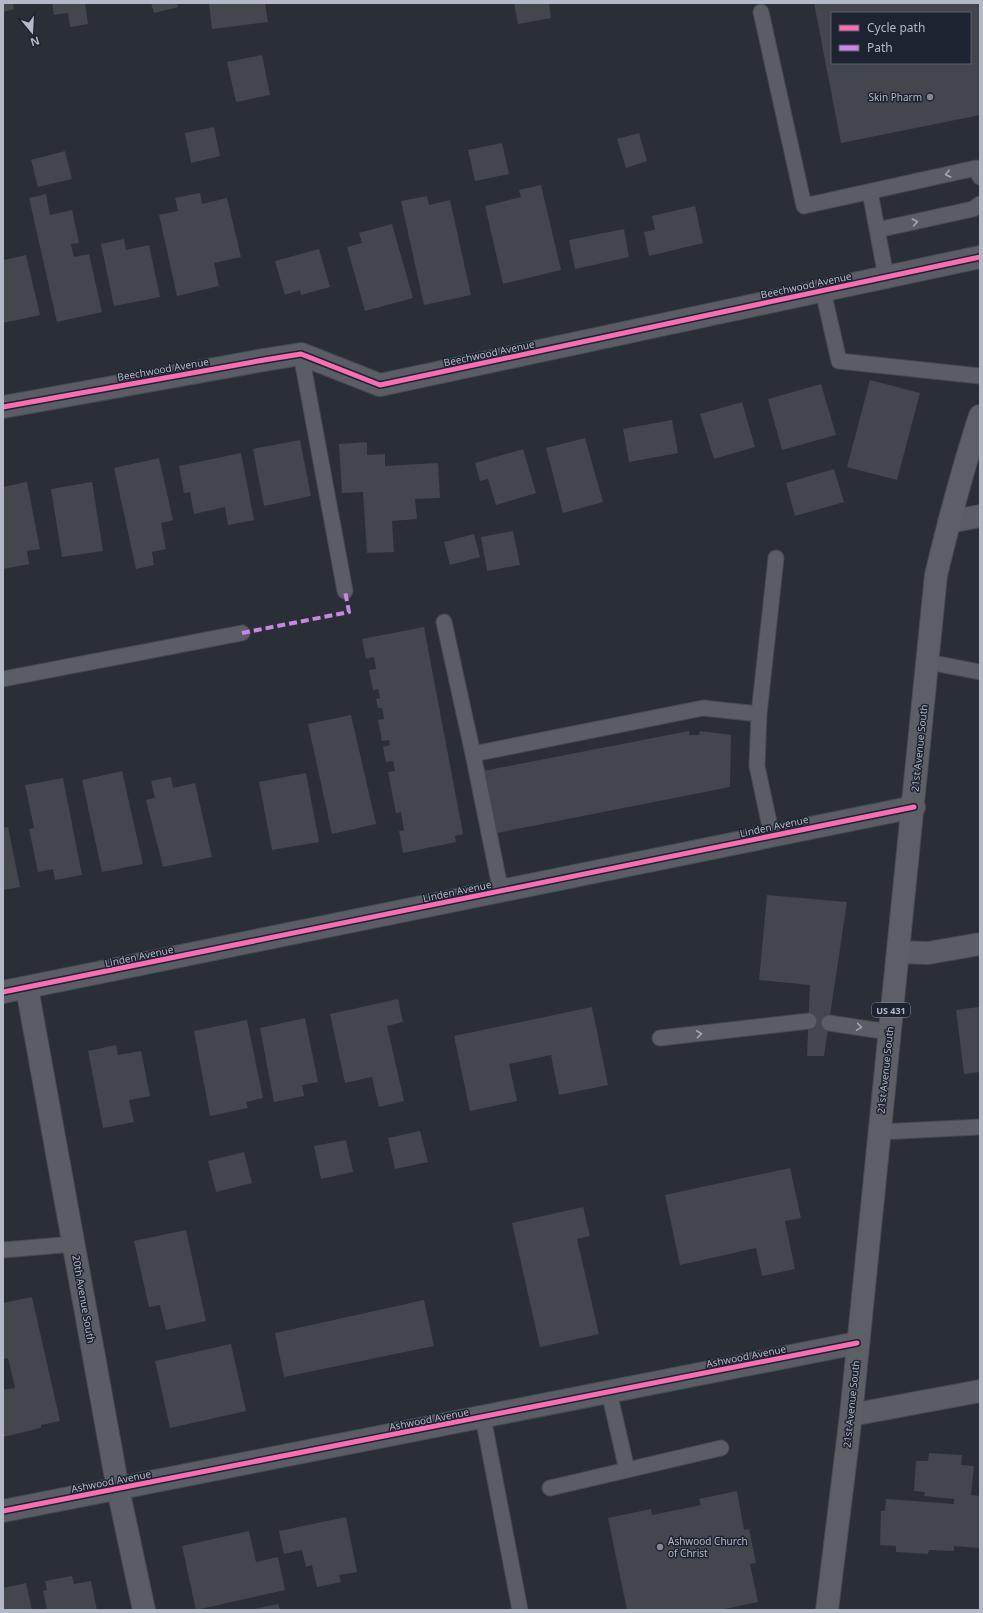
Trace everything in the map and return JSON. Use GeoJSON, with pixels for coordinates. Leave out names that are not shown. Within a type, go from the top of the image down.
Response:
{"type":"FeatureCollection","features":[{"type":"Feature","properties":{"kind":"main road","name":"21st Avenue South"},"geometry":{"type":"LineString","coordinates":[[827,1610],[851,1415],[889,1032],[914,807],[936,575],[949,522],[980,416]]}},
{"type":"Feature","properties":{"kind":"street","name":"Beechwood Avenue"},"geometry":{"type":"LineString","coordinates":[[3,408],[301,354],[380,385],[980,257]]}},
{"type":"Feature","properties":{"kind":"street"},"geometry":{"type":"LineString","coordinates":[[949,522],[980,516]]}},
{"type":"Feature","properties":{"kind":"street","name":"Linden Avenue"},"geometry":{"type":"LineString","coordinates":[[3,992],[914,807]]}},
{"type":"Feature","properties":{"kind":"street"},"geometry":{"type":"LineString","coordinates":[[898,952],[928,953],[980,944]]}},
{"type":"Feature","properties":{"kind":"street","name":"20th Avenue South"},"geometry":{"type":"LineString","coordinates":[[27,988],[118,1489],[144,1610]]}},
{"type":"Feature","properties":{"kind":"street","name":"Ashwood Avenue"},"geometry":{"type":"LineString","coordinates":[[3,1511],[857,1343]]}},
{"type":"Feature","properties":{"kind":"street"},"geometry":{"type":"LineString","coordinates":[[851,1415],[980,1391]]}},
{"type":"Feature","properties":{"kind":"lane"},"geometry":{"type":"LineString","coordinates":[[761,12],[804,206],[976,168],[980,177]]}},
{"type":"Feature","properties":{"kind":"lane"},"geometry":{"type":"LineString","coordinates":[[870,192],[886,277]]}},
{"type":"Feature","properties":{"kind":"lane"},"geometry":{"type":"LineString","coordinates":[[877,230],[973,209],[980,204]]}},
{"type":"Feature","properties":{"kind":"lane"},"geometry":{"type":"LineString","coordinates":[[823,291],[839,361],[980,376]]}},
{"type":"Feature","properties":{"kind":"lane"},"geometry":{"type":"LineString","coordinates":[[301,354],[345,591]]}},
{"type":"Feature","properties":{"kind":"lane"},"geometry":{"type":"LineString","coordinates":[[772,836],[757,766],[759,714],[776,558]]}},
{"type":"Feature","properties":{"kind":"lane"},"geometry":{"type":"LineString","coordinates":[[444,622],[473,754],[500,892]]}},
{"type":"Feature","properties":{"kind":"lane"},"geometry":{"type":"LineString","coordinates":[[3,679],[242,633]]}},
{"type":"Feature","properties":{"kind":"lane"},"geometry":{"type":"LineString","coordinates":[[928,662],[980,672]]}},
{"type":"Feature","properties":{"kind":"lane"},"geometry":{"type":"LineString","coordinates":[[473,754],[703,708],[759,714]]}},
{"type":"Feature","properties":{"kind":"lane"},"geometry":{"type":"LineString","coordinates":[[660,1038],[809,1021]]}},
{"type":"Feature","properties":{"kind":"lane"},"geometry":{"type":"LineString","coordinates":[[829,1023],[889,1032]]}},
{"type":"Feature","properties":{"kind":"lane"},"geometry":{"type":"LineString","coordinates":[[879,1132],[980,1127]]}},
{"type":"Feature","properties":{"kind":"lane"},"geometry":{"type":"LineString","coordinates":[[3,1250],[74,1244]]}},
{"type":"Feature","properties":{"kind":"lane"},"geometry":{"type":"LineString","coordinates":[[609,1392],[627,1470]]}},
{"type":"Feature","properties":{"kind":"lane"},"geometry":{"type":"LineString","coordinates":[[483,1417],[520,1610]]}},
{"type":"Feature","properties":{"kind":"lane"},"geometry":{"type":"LineString","coordinates":[[550,1488],[721,1448]]}},
{"type":"Feature","properties":{"kind":"building"},"geometry":{"type":"Polygon","coordinates":[[[3,3],[13,3],[14,9],[3,12],[3,3]]]}},
{"type":"Feature","properties":{"kind":"building"},"geometry":{"type":"Polygon","coordinates":[[[52,3],[85,3],[88,24],[70,27],[68,13],[54,15],[52,3]]]}},
{"type":"Feature","properties":{"kind":"building"},"geometry":{"type":"Polygon","coordinates":[[[151,3],[177,3],[178,7],[154,13],[151,3]]]}},
{"type":"Feature","properties":{"kind":"building"},"geometry":{"type":"Polygon","coordinates":[[[209,3],[265,3],[268,22],[212,29],[209,3]]]}},
{"type":"Feature","properties":{"kind":"building"},"geometry":{"type":"Polygon","coordinates":[[[514,3],[549,3],[551,18],[518,24],[514,3]]]}},
{"type":"Feature","properties":{"kind":"building"},"geometry":{"type":"Polygon","coordinates":[[[814,3],[978,3],[980,12],[980,115],[841,143],[814,3]]]}},
{"type":"Feature","properties":{"kind":"building"},"geometry":{"type":"Polygon","coordinates":[[[262,55],[270,95],[236,102],[227,62],[262,55]]]}},
{"type":"Feature","properties":{"kind":"building"},"geometry":{"type":"Polygon","coordinates":[[[214,127],[220,156],[191,163],[185,133],[214,127]]]}},
{"type":"Feature","properties":{"kind":"building"},"geometry":{"type":"Polygon","coordinates":[[[639,133],[647,161],[626,168],[617,139],[639,133]]]}},
{"type":"Feature","properties":{"kind":"building"},"geometry":{"type":"Polygon","coordinates":[[[502,143],[509,174],[475,181],[468,150],[502,143]]]}},
{"type":"Feature","properties":{"kind":"building"},"geometry":{"type":"Polygon","coordinates":[[[65,151],[72,179],[38,187],[31,160],[65,151]]]}},
{"type":"Feature","properties":{"kind":"building"},"geometry":{"type":"Polygon","coordinates":[[[541,185],[561,270],[503,284],[485,206],[521,197],[519,190],[541,185]]]}},
{"type":"Feature","properties":{"kind":"building"},"geometry":{"type":"Polygon","coordinates":[[[200,193],[202,204],[227,198],[241,257],[214,263],[219,286],[177,296],[159,215],[178,211],[175,198],[200,193]]]}},
{"type":"Feature","properties":{"kind":"building"},"geometry":{"type":"Polygon","coordinates":[[[46,194],[50,215],[72,210],[79,243],[71,244],[74,257],[89,254],[102,312],[57,322],[29,198],[46,194]]]}},
{"type":"Feature","properties":{"kind":"building"},"geometry":{"type":"Polygon","coordinates":[[[427,196],[429,205],[450,200],[471,295],[424,305],[401,201],[427,196]]]}},
{"type":"Feature","properties":{"kind":"building"},"geometry":{"type":"Polygon","coordinates":[[[695,206],[703,243],[649,256],[644,232],[655,230],[652,216],[695,206]]]}},
{"type":"Feature","properties":{"kind":"building"},"geometry":{"type":"Polygon","coordinates":[[[392,224],[413,298],[365,311],[347,247],[362,243],[359,233],[392,224]]]}},
{"type":"Feature","properties":{"kind":"building"},"geometry":{"type":"Polygon","coordinates":[[[624,229],[629,257],[575,269],[569,240],[624,229]]]}},
{"type":"Feature","properties":{"kind":"building"},"geometry":{"type":"Polygon","coordinates":[[[124,239],[126,250],[149,245],[160,297],[114,306],[101,244],[124,239]]]}},
{"type":"Feature","properties":{"kind":"building"},"geometry":{"type":"Polygon","coordinates":[[[319,249],[330,287],[301,295],[300,290],[285,295],[275,261],[319,249]]]}},
{"type":"Feature","properties":{"kind":"building"},"geometry":{"type":"Polygon","coordinates":[[[26,255],[40,315],[3,323],[3,257],[4,260],[26,255]]]}},
{"type":"Feature","properties":{"kind":"building"},"geometry":{"type":"Polygon","coordinates":[[[870,380],[920,393],[897,480],[847,467],[870,380]]]}},
{"type":"Feature","properties":{"kind":"building"},"geometry":{"type":"Polygon","coordinates":[[[821,384],[836,435],[782,450],[768,399],[821,384]]]}},
{"type":"Feature","properties":{"kind":"building"},"geometry":{"type":"Polygon","coordinates":[[[742,402],[755,447],[714,459],[700,414],[742,402]]]}},
{"type":"Feature","properties":{"kind":"building"},"geometry":{"type":"Polygon","coordinates":[[[672,420],[678,453],[629,462],[623,429],[672,420]]]}},
{"type":"Feature","properties":{"kind":"building"},"geometry":{"type":"Polygon","coordinates":[[[585,438],[603,502],[563,513],[546,448],[585,438]]]}},
{"type":"Feature","properties":{"kind":"building"},"geometry":{"type":"Polygon","coordinates":[[[300,440],[311,496],[264,506],[253,449],[300,440]]]}},
{"type":"Feature","properties":{"kind":"building"},"geometry":{"type":"Polygon","coordinates":[[[367,442],[367,455],[385,454],[385,466],[438,463],[440,498],[415,499],[417,519],[392,521],[394,552],[367,553],[363,492],[342,493],[339,444],[367,442]]]}},
{"type":"Feature","properties":{"kind":"building"},"geometry":{"type":"Polygon","coordinates":[[[523,449],[536,493],[496,505],[488,479],[480,481],[475,463],[523,449]]]}},
{"type":"Feature","properties":{"kind":"building"},"geometry":{"type":"Polygon","coordinates":[[[241,453],[254,520],[228,525],[225,507],[194,514],[190,492],[184,493],[179,466],[241,453]]]}},
{"type":"Feature","properties":{"kind":"building"},"geometry":{"type":"Polygon","coordinates":[[[159,458],[173,520],[161,523],[166,549],[152,552],[154,565],[136,569],[114,468],[159,458]]]}},
{"type":"Feature","properties":{"kind":"building"},"geometry":{"type":"Polygon","coordinates":[[[834,469],[844,502],[795,516],[786,483],[834,469]]]}},
{"type":"Feature","properties":{"kind":"building"},"geometry":{"type":"Polygon","coordinates":[[[27,482],[40,549],[27,551],[29,564],[3,569],[3,487],[27,482]]]}},
{"type":"Feature","properties":{"kind":"building"},"geometry":{"type":"Polygon","coordinates":[[[92,482],[103,551],[62,557],[51,489],[92,482]]]}},
{"type":"Feature","properties":{"kind":"building"},"geometry":{"type":"Polygon","coordinates":[[[513,531],[520,565],[487,571],[481,537],[513,531]]]}},
{"type":"Feature","properties":{"kind":"building"},"geometry":{"type":"Polygon","coordinates":[[[474,534],[480,557],[450,565],[444,542],[474,534]]]}},
{"type":"Feature","properties":{"kind":"building"},"geometry":{"type":"Polygon","coordinates":[[[424,627],[463,834],[455,836],[456,842],[403,853],[399,831],[404,830],[401,812],[396,813],[388,772],[395,771],[393,761],[386,762],[383,747],[390,745],[389,740],[382,741],[378,720],[384,719],[382,708],[378,708],[376,699],[380,698],[378,689],[373,690],[369,670],[376,669],[374,657],[366,659],[362,639],[424,627]]]}},
{"type":"Feature","properties":{"kind":"building"},"geometry":{"type":"Polygon","coordinates":[[[351,715],[376,824],[332,834],[308,724],[351,715]]]}},
{"type":"Feature","properties":{"kind":"building"},"geometry":{"type":"Polygon","coordinates":[[[689,731],[690,735],[699,735],[700,731],[731,735],[730,787],[497,833],[483,771],[689,731]]]}},
{"type":"Feature","properties":{"kind":"building"},"geometry":{"type":"Polygon","coordinates":[[[122,771],[143,864],[102,872],[82,780],[122,771]]]}},
{"type":"Feature","properties":{"kind":"building"},"geometry":{"type":"Polygon","coordinates":[[[306,773],[319,842],[272,850],[259,782],[306,773]]]}},
{"type":"Feature","properties":{"kind":"building"},"geometry":{"type":"Polygon","coordinates":[[[171,777],[173,788],[195,783],[212,857],[163,867],[146,800],[155,798],[151,781],[171,777]]]}},
{"type":"Feature","properties":{"kind":"building"},"geometry":{"type":"Polygon","coordinates":[[[63,778],[82,875],[55,880],[53,869],[38,872],[29,829],[34,828],[25,785],[63,778]]]}},
{"type":"Feature","properties":{"kind":"building"},"geometry":{"type":"Polygon","coordinates":[[[8,827],[20,887],[3,890],[3,828],[8,827]]]}},
{"type":"Feature","properties":{"kind":"building"},"geometry":{"type":"Polygon","coordinates":[[[767,895],[847,902],[824,1056],[807,1056],[810,985],[759,980],[767,895]]]}},
{"type":"Feature","properties":{"kind":"building"},"geometry":{"type":"Polygon","coordinates":[[[398,999],[403,1022],[387,1026],[404,1101],[379,1107],[372,1077],[345,1083],[330,1014],[398,999]]]}},
{"type":"Feature","properties":{"kind":"building"},"geometry":{"type":"Polygon","coordinates":[[[592,1007],[608,1085],[559,1095],[551,1055],[509,1064],[517,1101],[470,1111],[454,1036],[592,1007]]]}},
{"type":"Feature","properties":{"kind":"building"},"geometry":{"type":"Polygon","coordinates":[[[979,1007],[980,1072],[964,1074],[956,1010],[979,1007]]]}},
{"type":"Feature","properties":{"kind":"building"},"geometry":{"type":"Polygon","coordinates":[[[305,1018],[318,1082],[302,1085],[304,1096],[274,1102],[260,1028],[305,1018]]]}},
{"type":"Feature","properties":{"kind":"building"},"geometry":{"type":"Polygon","coordinates":[[[247,1020],[263,1098],[246,1102],[248,1108],[210,1116],[194,1031],[247,1020]]]}},
{"type":"Feature","properties":{"kind":"building"},"geometry":{"type":"Polygon","coordinates":[[[116,1045],[118,1055],[141,1051],[150,1096],[129,1100],[134,1122],[103,1128],[88,1051],[116,1045]]]}},
{"type":"Feature","properties":{"kind":"building"},"geometry":{"type":"Polygon","coordinates":[[[420,1131],[428,1162],[395,1169],[388,1138],[420,1131]]]}},
{"type":"Feature","properties":{"kind":"building"},"geometry":{"type":"Polygon","coordinates":[[[346,1140],[353,1172],[321,1179],[314,1146],[346,1140]]]}},
{"type":"Feature","properties":{"kind":"building"},"geometry":{"type":"Polygon","coordinates":[[[244,1152],[252,1183],[216,1192],[208,1161],[244,1152]]]}},
{"type":"Feature","properties":{"kind":"building"},"geometry":{"type":"Polygon","coordinates":[[[790,1168],[801,1218],[785,1221],[795,1269],[762,1276],[756,1248],[680,1265],[665,1195],[790,1168]]]}},
{"type":"Feature","properties":{"kind":"building"},"geometry":{"type":"Polygon","coordinates":[[[583,1207],[590,1236],[577,1239],[599,1334],[540,1347],[512,1223],[583,1207]]]}},
{"type":"Feature","properties":{"kind":"building"},"geometry":{"type":"Polygon","coordinates":[[[186,1230],[206,1321],[166,1330],[160,1305],[149,1307],[134,1241],[186,1230]]]}},
{"type":"Feature","properties":{"kind":"building"},"geometry":{"type":"Polygon","coordinates":[[[32,1297],[60,1421],[41,1425],[41,1428],[3,1437],[3,1390],[15,1388],[8,1358],[3,1359],[3,1303],[32,1297]]]}},
{"type":"Feature","properties":{"kind":"building"},"geometry":{"type":"Polygon","coordinates":[[[424,1300],[434,1346],[284,1377],[275,1333],[424,1300]]]}},
{"type":"Feature","properties":{"kind":"building"},"geometry":{"type":"Polygon","coordinates":[[[231,1344],[246,1411],[170,1428],[155,1361],[231,1344]]]}},
{"type":"Feature","properties":{"kind":"building"},"geometry":{"type":"Polygon","coordinates":[[[929,1453],[962,1455],[961,1465],[974,1466],[971,1495],[980,1496],[980,1548],[954,1546],[954,1551],[929,1550],[928,1554],[896,1552],[896,1546],[880,1545],[881,1511],[885,1511],[886,1499],[954,1504],[954,1499],[924,1496],[925,1492],[914,1491],[916,1461],[928,1461],[929,1453]]]}},
{"type":"Feature","properties":{"kind":"building"},"geometry":{"type":"Polygon","coordinates":[[[737,1491],[744,1530],[749,1529],[756,1563],[750,1564],[758,1602],[720,1610],[627,1610],[608,1518],[651,1509],[652,1515],[701,1505],[699,1499],[737,1491]]]}},
{"type":"Feature","properties":{"kind":"building"},"geometry":{"type":"Polygon","coordinates":[[[346,1517],[357,1572],[339,1575],[341,1582],[317,1587],[312,1565],[306,1567],[302,1550],[284,1554],[279,1531],[346,1517]]]}},
{"type":"Feature","properties":{"kind":"building"},"geometry":{"type":"Polygon","coordinates":[[[249,1531],[256,1562],[278,1557],[285,1590],[196,1610],[182,1546],[249,1531]]]}},
{"type":"Feature","properties":{"kind":"building"},"geometry":{"type":"Polygon","coordinates":[[[72,1576],[74,1584],[91,1581],[97,1610],[47,1610],[43,1591],[47,1590],[45,1581],[72,1576]]]}},
{"type":"Feature","properties":{"kind":"building"},"geometry":{"type":"Polygon","coordinates":[[[26,1583],[32,1610],[3,1610],[3,1588],[26,1583]]]}},
{"type":"Feature","properties":{"kind":"building"},"geometry":{"type":"Polygon","coordinates":[[[278,1604],[280,1610],[254,1610],[254,1609],[278,1604]]]}},
{"type":"Feature","properties":{"kind":"marked path"},"geometry":{"type":"LineString","coordinates":[[242,633],[349,612],[345,591]]}},
{"type":"Feature","properties":{"kind":"cycle path"},"geometry":{"type":"LineString","coordinates":[[3,407],[301,354],[380,385],[980,257]]}},
{"type":"Feature","properties":{"kind":"cycle path"},"geometry":{"type":"LineString","coordinates":[[3,992],[914,807]]}},
{"type":"Feature","properties":{"kind":"cycle path"},"geometry":{"type":"LineString","coordinates":[[3,1511],[857,1343]]}},
{"type":"Feature","properties":{"kind":"place","name":"Skin Pharm"},"geometry":{"type":"Point","coordinates":[930,97]}},
{"type":"Feature","properties":{"kind":"place","name":"Ashwood Church of Christ"},"geometry":{"type":"Point","coordinates":[660,1547]}}]}
